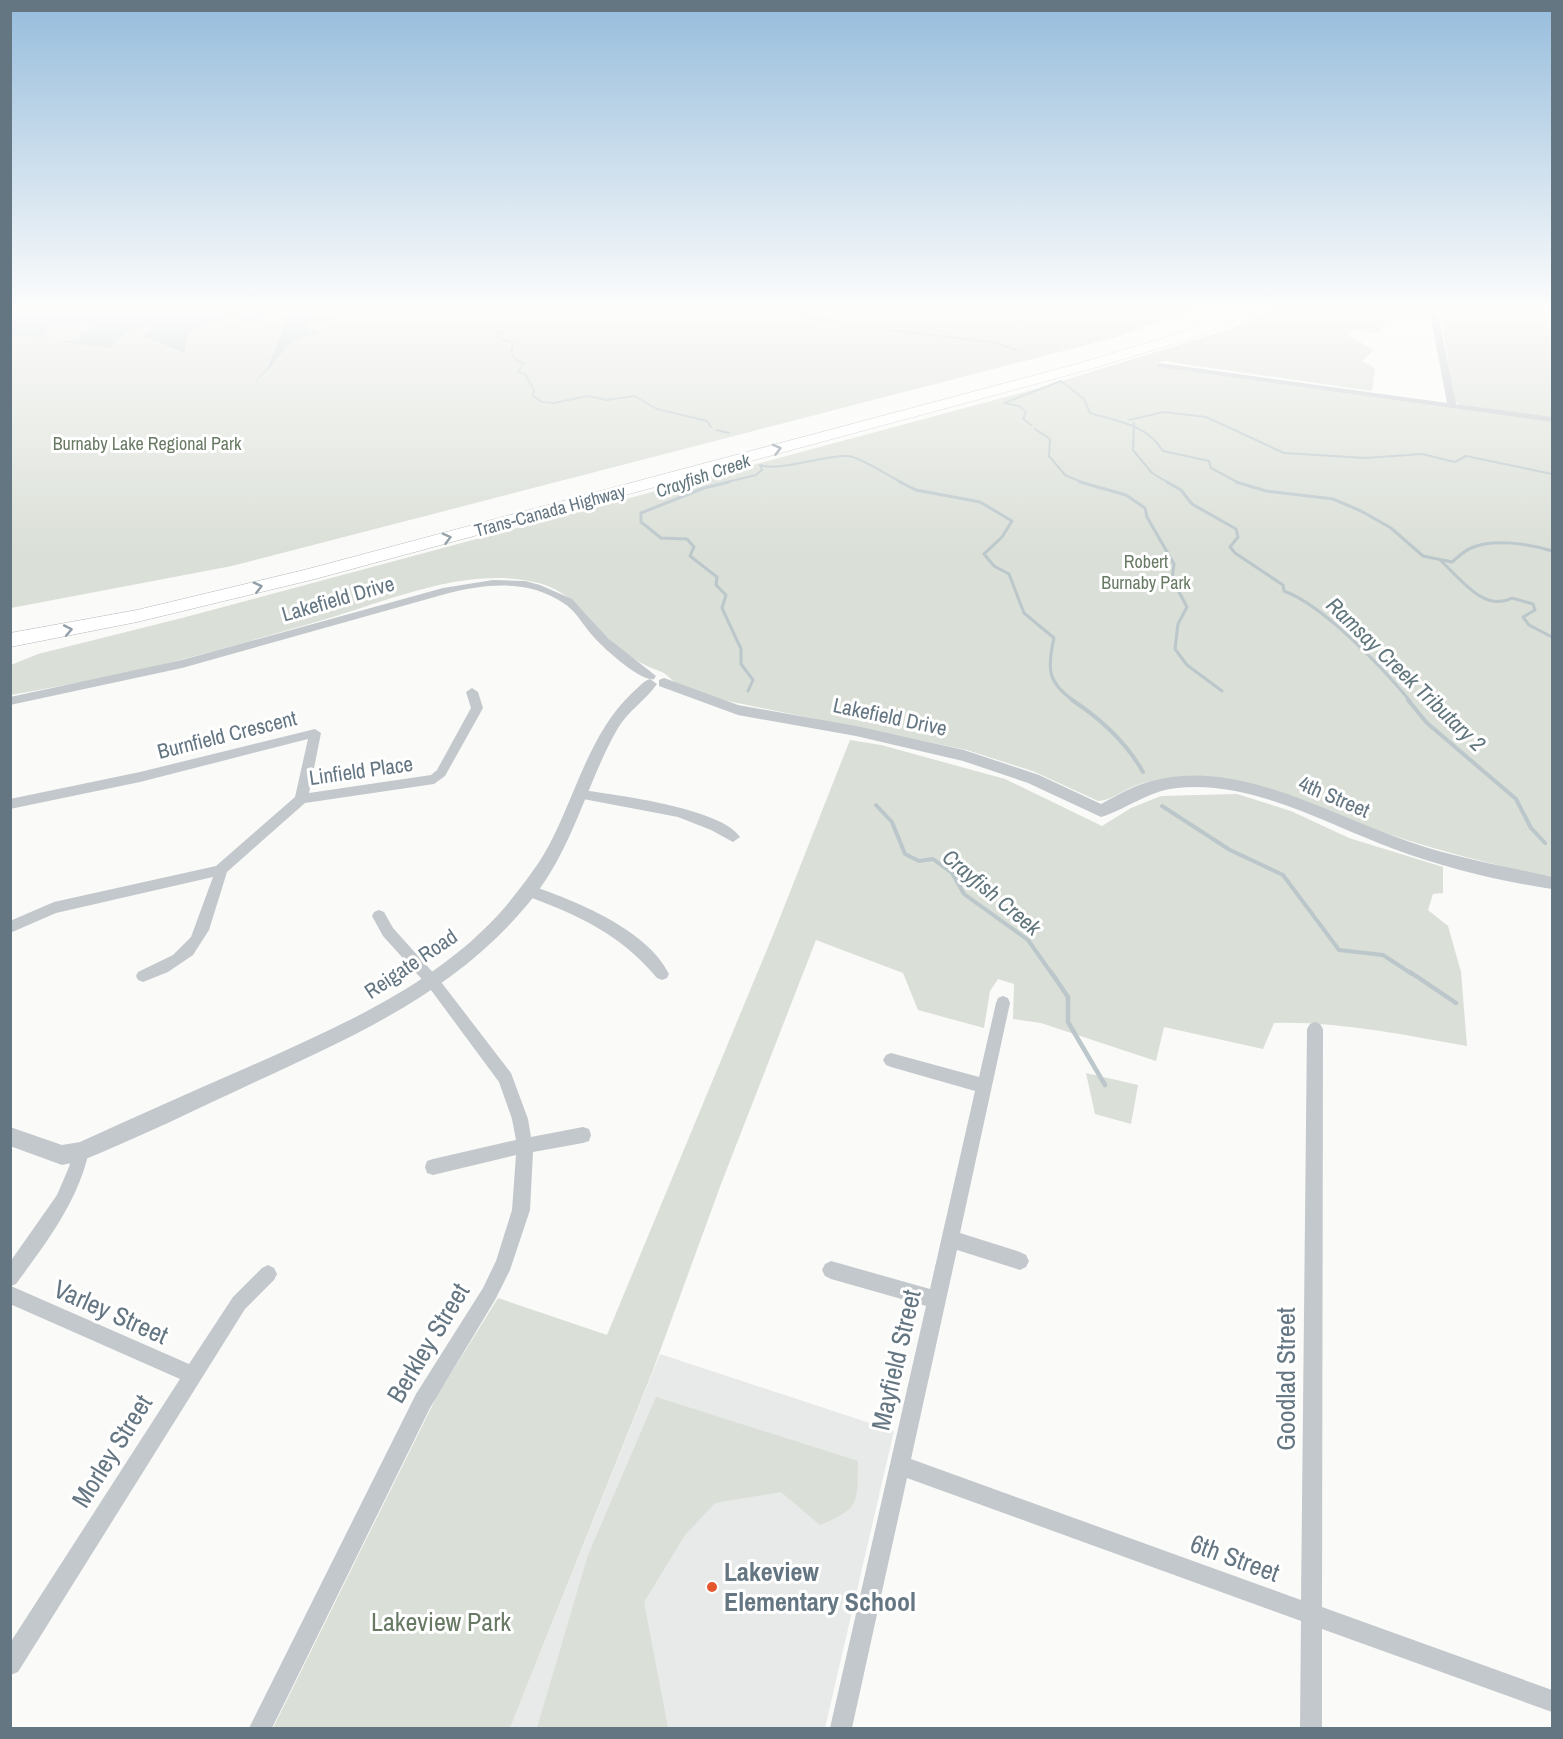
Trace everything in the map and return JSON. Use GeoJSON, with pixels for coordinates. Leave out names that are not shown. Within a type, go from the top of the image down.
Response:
{"type":"FeatureCollection","features":[{"type":"Feature","properties":{"kind":"highway","name":"Trans-Canada Highway"},"geometry":{"type":"LineString","coordinates":[[140,597],[295,562],[950,389]]}},
{"type":"Feature","properties":{"kind":"highway","name":"Trans-Canada Highway"},"geometry":{"type":"LineString","coordinates":[[10,640],[206,600],[396,552],[1003,389]]}},
{"type":"Feature","properties":{"kind":"highway"},"geometry":{"type":"LineString","coordinates":[[10,623],[118,602]]}},
{"type":"Feature","properties":{"kind":"street"},"geometry":{"type":"LineString","coordinates":[[1336,389],[1552,420]]}},
{"type":"Feature","properties":{"kind":"street"},"geometry":{"type":"LineString","coordinates":[[1449,389],[1452,405]]}},
{"type":"Feature","properties":{"kind":"street","name":"Lakefield Drive"},"geometry":{"type":"LineString","coordinates":[[10,701],[182,664],[447,590],[488,583],[537,587],[561,597],[574,606],[609,645],[655,681],[706,701],[747,712],[858,731],[990,761],[1038,778],[1101,812]]}},
{"type":"Feature","properties":{"kind":"street","name":"Reigate Road"},"geometry":{"type":"LineString","coordinates":[[81,1151],[345,1032],[433,982],[496,928],[529,891],[555,851],[611,727],[628,703],[655,681]]}},
{"type":"Feature","properties":{"kind":"street","name":"Linfield Place"},"geometry":{"type":"LineString","coordinates":[[301,799],[434,779],[441,773],[477,708],[472,692]]}},
{"type":"Feature","properties":{"kind":"street","name":"Burnfield Crescent"},"geometry":{"type":"LineString","coordinates":[[10,804],[140,777],[315,733],[301,799]]}},
{"type":"Feature","properties":{"kind":"street","name":"4th Street"},"geometry":{"type":"LineString","coordinates":[[1101,812],[1136,791],[1166,784],[1203,782],[1232,784],[1272,795],[1359,831],[1430,855],[1552,883]]}},
{"type":"Feature","properties":{"kind":"street"},"geometry":{"type":"LineString","coordinates":[[582,795],[689,813],[712,822],[733,837]]}},
{"type":"Feature","properties":{"kind":"street"},"geometry":{"type":"LineString","coordinates":[[10,927],[54,908],[220,870],[301,799]]}},
{"type":"Feature","properties":{"kind":"street"},"geometry":{"type":"LineString","coordinates":[[143,976],[180,960],[193,948],[219,880],[220,870]]}},
{"type":"Feature","properties":{"kind":"street"},"geometry":{"type":"LineString","coordinates":[[529,891],[612,926],[643,950],[662,974]]}},
{"type":"Feature","properties":{"kind":"street","name":"Berkley Street"},"geometry":{"type":"LineString","coordinates":[[260,1728],[423,1401],[477,1317],[504,1264],[521,1210],[526,1160],[525,1146],[520,1119],[505,1078],[488,1052],[433,982],[388,932],[379,916]]}},
{"type":"Feature","properties":{"kind":"street","name":"Mayfield Street"},"geometry":{"type":"LineString","coordinates":[[841,1728],[1003,1003]]}},
{"type":"Feature","properties":{"kind":"street","name":"Goodlad Street"},"geometry":{"type":"LineString","coordinates":[[1311,1728],[1316,1029]]}},
{"type":"Feature","properties":{"kind":"street"},"geometry":{"type":"LineString","coordinates":[[891,1060],[983,1086]]}},
{"type":"Feature","properties":{"kind":"street"},"geometry":{"type":"LineString","coordinates":[[433,1167],[583,1135]]}},
{"type":"Feature","properties":{"kind":"street"},"geometry":{"type":"LineString","coordinates":[[10,1137],[62,1155],[81,1151],[77,1169],[52,1216],[10,1278]]}},
{"type":"Feature","properties":{"kind":"street"},"geometry":{"type":"LineString","coordinates":[[950,1239],[1020,1261]]}},
{"type":"Feature","properties":{"kind":"street"},"geometry":{"type":"LineString","coordinates":[[831,1269],[938,1300]]}},
{"type":"Feature","properties":{"kind":"street","name":"Morley Street"},"geometry":{"type":"LineString","coordinates":[[10,1664],[192,1374],[239,1303],[268,1274]]}},
{"type":"Feature","properties":{"kind":"street","name":"Varley Street"},"geometry":{"type":"LineString","coordinates":[[10,1295],[192,1374]]}},
{"type":"Feature","properties":{"kind":"street","name":"6th Street"},"geometry":{"type":"LineString","coordinates":[[899,1465],[1552,1701]]}},
{"type":"Feature","properties":{"kind":"shaded area","name":"Lakeview Elementary School"},"geometry":{"type":"Polygon","coordinates":[[[660,1354],[894,1431],[825,1728],[510,1728],[660,1354]]]}},
{"type":"Feature","properties":{"kind":"green space","name":"Burnaby Lake Regional Park"},"geometry":{"type":"Polygon","coordinates":[[[11,389],[915,389],[232,566],[11,608],[11,389]]]}},
{"type":"Feature","properties":{"kind":"green space","name":"Robert Burnaby Park"},"geometry":{"type":"Polygon","coordinates":[[[1035,389],[1330,389],[1552,421],[1552,878],[1407,840],[1269,789],[1231,779],[1173,777],[1144,783],[1098,801],[1035,772],[967,750],[718,699],[676,683],[664,673],[629,656],[563,594],[539,583],[513,579],[487,578],[435,586],[166,664],[11,695],[11,665],[38,654],[182,618],[1035,389]]]}},
{"type":"Feature","properties":{"kind":"green space"},"geometry":{"type":"Polygon","coordinates":[[[1452,389],[1552,389],[1552,418],[1461,405],[1454,401],[1452,389]]]}},
{"type":"Feature","properties":{"kind":"green space","name":"Lakeview Park"},"geometry":{"type":"Polygon","coordinates":[[[850,740],[881,745],[1005,779],[1102,826],[1131,808],[1161,796],[1237,794],[1291,811],[1349,838],[1443,867],[1443,893],[1433,894],[1428,910],[1448,926],[1461,972],[1467,1046],[1347,1026],[1274,1023],[1263,1049],[1164,1027],[1156,1061],[1041,1023],[1013,1019],[1014,984],[998,979],[990,991],[984,1028],[918,1010],[903,973],[816,940],[721,1184],[653,1370],[510,1728],[273,1728],[437,1396],[498,1298],[607,1335],[773,935],[850,740]]]}},
{"type":"Feature","properties":{"kind":"green space"},"geometry":{"type":"Polygon","coordinates":[[[1086,1073],[1138,1085],[1131,1124],[1095,1114],[1086,1073]]]}},
{"type":"Feature","properties":{"kind":"green space"},"geometry":{"type":"Polygon","coordinates":[[[656,1397],[858,1461],[854,1502],[843,1514],[820,1525],[781,1492],[715,1503],[685,1535],[644,1602],[668,1728],[537,1728],[588,1555],[656,1397]]]}},
{"type":"Feature","properties":{"kind":"waterway","name":"Crayfish Creek"},"geometry":{"type":"LineString","coordinates":[[534,389],[533,396],[542,402],[554,403],[588,396],[607,400],[634,396],[657,409],[707,421],[711,427]]}},
{"type":"Feature","properties":{"kind":"waterway"},"geometry":{"type":"LineString","coordinates":[[1031,425],[1023,419],[1026,412],[1019,406],[1004,403],[1040,389]]}},
{"type":"Feature","properties":{"kind":"waterway"},"geometry":{"type":"LineString","coordinates":[[1071,389],[1084,399],[1090,413],[1134,426]]}},
{"type":"Feature","properties":{"kind":"waterway"},"geometry":{"type":"LineString","coordinates":[[1129,420],[1164,412],[1206,417],[1284,453],[1365,458],[1422,454],[1455,462],[1466,456],[1552,474]]}},
{"type":"Feature","properties":{"kind":"waterway"},"geometry":{"type":"LineString","coordinates":[[1134,426],[1148,435],[1163,451],[1209,461],[1211,468],[1239,483]]}},
{"type":"Feature","properties":{"kind":"waterway","name":"Ramsay Creek Tributary 2"},"geometry":{"type":"LineString","coordinates":[[1134,426],[1133,450],[1152,473],[1169,483]]}},
{"type":"Feature","properties":{"kind":"waterway"},"geometry":{"type":"LineString","coordinates":[[1035,429],[1050,439],[1049,456],[1065,475],[1084,483]]}},
{"type":"Feature","properties":{"kind":"waterway","name":"Crayfish Creek"},"geometry":{"type":"LineString","coordinates":[[717,430],[729,433]]}},
{"type":"Feature","properties":{"kind":"waterway"},"geometry":{"type":"LineString","coordinates":[[723,483],[756,475],[762,470],[760,465],[768,467],[789,465],[838,456],[854,457],[903,483]]}},
{"type":"Feature","properties":{"kind":"waterway","name":"Crayfish Creek"},"geometry":{"type":"LineString","coordinates":[[729,482],[704,488],[641,513],[641,522],[661,538],[687,539],[694,547],[690,556],[717,577],[716,585],[726,595],[722,608],[741,649],[741,664],[753,680],[748,691]]}},
{"type":"Feature","properties":{"kind":"waterway"},"geometry":{"type":"LineString","coordinates":[[900,482],[916,490],[980,502],[1012,521],[1002,537],[984,554],[994,566],[1009,574],[1024,613],[1054,638],[1050,658],[1051,674],[1058,688],[1074,701]]}},
{"type":"Feature","properties":{"kind":"waterway"},"geometry":{"type":"LineString","coordinates":[[1080,482],[1126,495],[1145,508],[1147,517],[1174,564],[1172,579],[1187,607],[1178,624],[1175,649],[1187,665],[1222,691]]}},
{"type":"Feature","properties":{"kind":"waterway","name":"Ramsay Creek Tributary 2"},"geometry":{"type":"LineString","coordinates":[[1167,482],[1181,490],[1192,504],[1236,529],[1238,537],[1230,547],[1235,553],[1283,585],[1284,591],[1300,598],[1334,623],[1369,655],[1410,701]]}},
{"type":"Feature","properties":{"kind":"waterway"},"geometry":{"type":"LineString","coordinates":[[1239,483],[1266,491],[1333,499],[1391,528],[1423,556],[1452,562],[1463,552],[1490,543],[1522,544],[1552,551]]}},
{"type":"Feature","properties":{"kind":"waterway"},"geometry":{"type":"LineString","coordinates":[[1440,560],[1464,584],[1482,597],[1492,601],[1512,598],[1533,604],[1535,610],[1523,617],[1529,625],[1552,637]]}},
{"type":"Feature","properties":{"kind":"waterway"},"geometry":{"type":"LineString","coordinates":[[1072,700],[1112,732],[1143,772]]}},
{"type":"Feature","properties":{"kind":"waterway","name":"Ramsay Creek Tributary 2"},"geometry":{"type":"LineString","coordinates":[[1408,700],[1427,723],[1516,799],[1531,828],[1545,843]]}},
{"type":"Feature","properties":{"kind":"waterway","name":"Crayfish Creek"},"geometry":{"type":"LineString","coordinates":[[876,805],[892,822],[905,854],[919,861],[933,859],[952,873],[964,894],[1028,940],[1052,974]]}},
{"type":"Feature","properties":{"kind":"waterway"},"geometry":{"type":"LineString","coordinates":[[1162,806],[1230,850],[1283,875],[1339,950],[1383,955],[1412,974]]}},
{"type":"Feature","properties":{"kind":"waterway","name":"Crayfish Creek"},"geometry":{"type":"LineString","coordinates":[[1051,972],[1068,997],[1068,1022],[1105,1085]]}},
{"type":"Feature","properties":{"kind":"waterway"},"geometry":{"type":"LineString","coordinates":[[1410,972],[1456,1003]]}},
{"type":"Feature","properties":{"kind":"place","name":"Lakeview Elementary School"},"geometry":{"type":"Point","coordinates":[712,1587]}}]}
